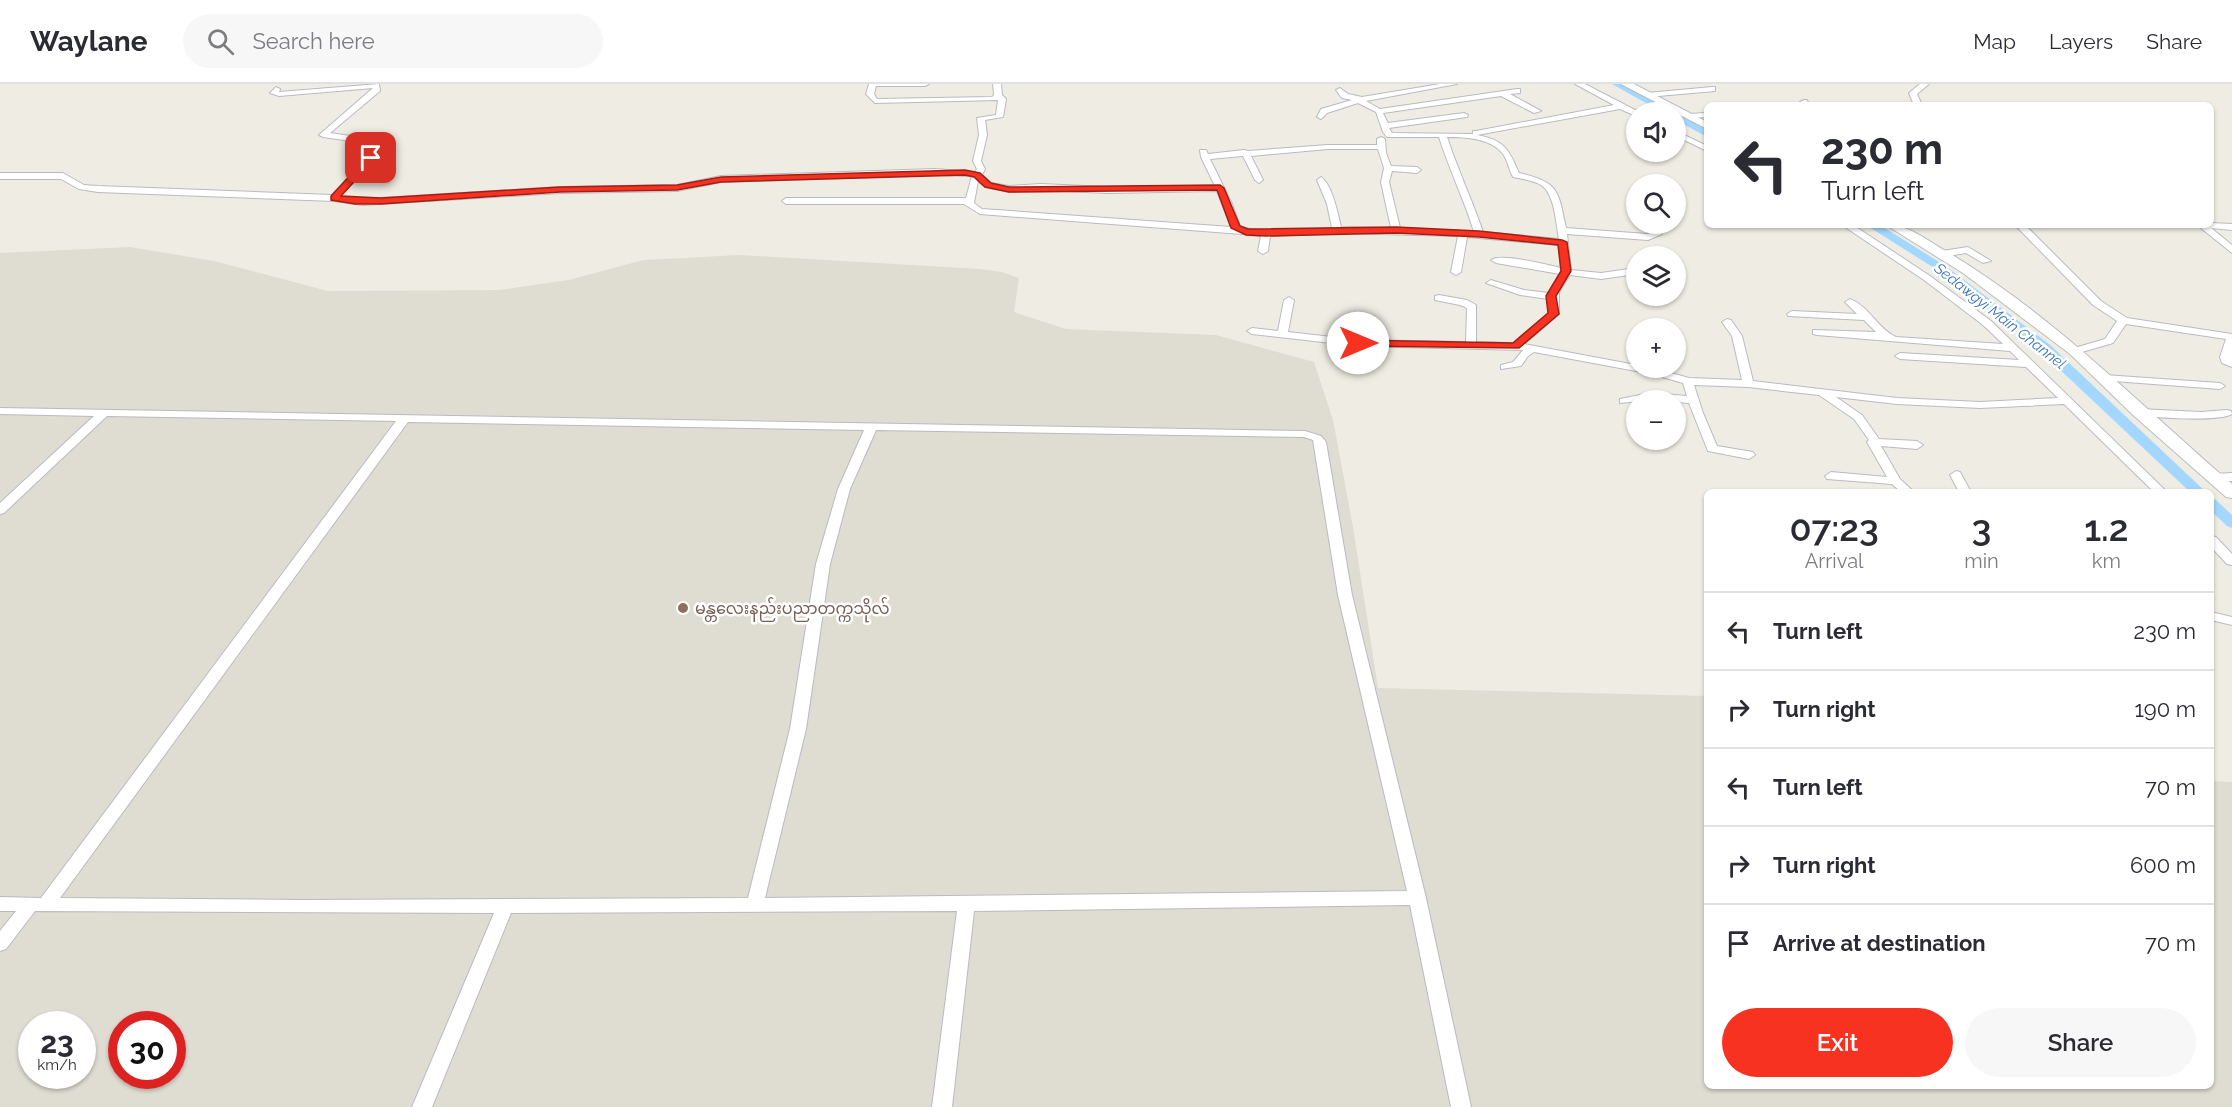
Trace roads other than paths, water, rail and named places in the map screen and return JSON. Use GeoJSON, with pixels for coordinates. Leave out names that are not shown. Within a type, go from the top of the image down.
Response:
{"type":"FeatureCollection","features":[{"type":"Feature","properties":{"kind":"street"},"geometry":{"type":"LineString","coordinates":[[925,84],[873,84],[870,94],[875,102],[994,99],[998,96]]}},
{"type":"Feature","properties":{"kind":"street"},"geometry":{"type":"LineString","coordinates":[[970,202],[977,175],[981,169],[977,165],[978,150],[983,135],[981,118],[999,117],[1002,99],[998,96],[997,84]]}},
{"type":"Feature","properties":{"kind":"street"},"geometry":{"type":"LineString","coordinates":[[1322,117],[1324,111],[1360,99],[1453,84]]}},
{"type":"Feature","properties":{"kind":"street"},"geometry":{"type":"LineString","coordinates":[[1579,84],[1626,108]]}},
{"type":"Feature","properties":{"kind":"street"},"geometry":{"type":"LineString","coordinates":[[1917,102],[1913,93],[1924,84]]}},
{"type":"Feature","properties":{"kind":"street"},"geometry":{"type":"LineString","coordinates":[[1629,85],[1704,124]]}},
{"type":"Feature","properties":{"kind":"street"},"geometry":{"type":"LineString","coordinates":[[276,89],[274,93],[279,94],[376,86],[377,89],[323,135],[385,143],[334,198]]}},
{"type":"Feature","properties":{"kind":"street"},"geometry":{"type":"LineString","coordinates":[[1647,95],[1712,89]]}},
{"type":"Feature","properties":{"kind":"street"},"geometry":{"type":"LineString","coordinates":[[1340,90],[1345,96],[1360,99]]}},
{"type":"Feature","properties":{"kind":"street"},"geometry":{"type":"LineString","coordinates":[[1353,90],[1360,99],[1379,111],[1388,131]]}},
{"type":"Feature","properties":{"kind":"street"},"geometry":{"type":"LineString","coordinates":[[1379,111],[1517,91]]}},
{"type":"Feature","properties":{"kind":"street"},"geometry":{"type":"LineString","coordinates":[[1502,93],[1537,111]]}},
{"type":"Feature","properties":{"kind":"street"},"geometry":{"type":"LineString","coordinates":[[1462,135],[1622,106]]}},
{"type":"Feature","properties":{"kind":"street"},"geometry":{"type":"LineString","coordinates":[[1396,230],[1385,182],[1388,168],[1380,140],[1388,131],[1464,115]]}},
{"type":"Feature","properties":{"kind":"street"},"geometry":{"type":"LineString","coordinates":[[1688,116],[1704,115]]}},
{"type":"Feature","properties":{"kind":"street"},"geometry":{"type":"LineString","coordinates":[[1388,131],[1443,136],[1477,135],[1491,140],[1505,150],[1516,175],[1541,181],[1549,187],[1563,237],[1566,271],[1551,296],[1552,316],[1516,346]]}},
{"type":"Feature","properties":{"kind":"street"},"geometry":{"type":"LineString","coordinates":[[1443,136],[1453,168],[1466,193],[1479,234]]}},
{"type":"Feature","properties":{"kind":"street"},"geometry":{"type":"LineString","coordinates":[[1686,138],[1704,147]]}},
{"type":"Feature","properties":{"kind":"street"},"geometry":{"type":"LineString","coordinates":[[1242,231],[1236,228],[1204,154],[1328,147],[1381,147]]}},
{"type":"Feature","properties":{"kind":"street"},"geometry":{"type":"LineString","coordinates":[[1244,152],[1251,161],[1259,180]]}},
{"type":"Feature","properties":{"kind":"street"},"geometry":{"type":"LineString","coordinates":[[1388,168],[1417,170]]}},
{"type":"Feature","properties":{"kind":"street"},"geometry":{"type":"LineString","coordinates":[[0,176],[63,176],[82,187],[98,189],[334,198],[363,202],[560,190],[668,188],[712,180],[934,172],[965,172],[977,175],[988,185],[1009,189],[1220,188]]}},
{"type":"Feature","properties":{"kind":"street"},"geometry":{"type":"LineString","coordinates":[[1321,180],[1331,204],[1337,230]]}},
{"type":"Feature","properties":{"kind":"street"},"geometry":{"type":"LineString","coordinates":[[786,201],[970,202],[980,211],[1266,234],[1337,230],[1396,230],[1563,237],[1648,237],[1657,234]]}},
{"type":"Feature","properties":{"kind":"street"},"geometry":{"type":"LineString","coordinates":[[2214,226],[2232,227]]}},
{"type":"Feature","properties":{"kind":"street"},"geometry":{"type":"LineString","coordinates":[[1851,228],[1970,310],[2158,489]]}},
{"type":"Feature","properties":{"kind":"street"},"geometry":{"type":"LineString","coordinates":[[1898,228],[1984,282],[2075,351],[2139,412],[2232,493]]}},
{"type":"Feature","properties":{"kind":"street"},"geometry":{"type":"LineString","coordinates":[[2023,228],[2097,303],[2124,321],[2232,337],[2224,357],[2232,364]]}},
{"type":"Feature","properties":{"kind":"street"},"geometry":{"type":"LineString","coordinates":[[2206,228],[2232,250]]}},
{"type":"Feature","properties":{"kind":"street"},"geometry":{"type":"LineString","coordinates":[[1456,272],[1463,233]]}},
{"type":"Feature","properties":{"kind":"street"},"geometry":{"type":"LineString","coordinates":[[1263,251],[1266,234]]}},
{"type":"Feature","properties":{"kind":"street"},"geometry":{"type":"LineString","coordinates":[[1942,254],[1965,247],[1986,261]]}},
{"type":"Feature","properties":{"kind":"street"},"geometry":{"type":"LineString","coordinates":[[1496,260],[1519,262],[1548,270],[1610,275],[1626,273]]}},
{"type":"Feature","properties":{"kind":"street"},"geometry":{"type":"LineString","coordinates":[[1491,283],[1523,293],[1551,296]]}},
{"type":"Feature","properties":{"kind":"street"},"geometry":{"type":"LineString","coordinates":[[1439,298],[1463,302],[1472,307],[1471,345]]}},
{"type":"Feature","properties":{"kind":"street"},"geometry":{"type":"LineString","coordinates":[[1282,335],[1289,300]]}},
{"type":"Feature","properties":{"kind":"street"},"geometry":{"type":"LineString","coordinates":[[1850,302],[1885,336]]}},
{"type":"Feature","properties":{"kind":"street"},"geometry":{"type":"LineString","coordinates":[[1792,314],[1867,317]]}},
{"type":"Feature","properties":{"kind":"street"},"geometry":{"type":"LineString","coordinates":[[2075,351],[2109,341],[2118,325],[2124,321]]}},
{"type":"Feature","properties":{"kind":"street"},"geometry":{"type":"LineString","coordinates":[[1727,322],[1737,336],[1748,384]]}},
{"type":"Feature","properties":{"kind":"street"},"geometry":{"type":"LineString","coordinates":[[1252,331],[1358,343],[1516,346],[1626,365]]}},
{"type":"Feature","properties":{"kind":"street"},"geometry":{"type":"LineString","coordinates":[[1817,332],[2011,348]]}},
{"type":"Feature","properties":{"kind":"street"},"geometry":{"type":"LineString","coordinates":[[1505,367],[1516,364],[1524,354],[1532,350]]}},
{"type":"Feature","properties":{"kind":"street"},"geometry":{"type":"LineString","coordinates":[[1900,356],[2027,364]]}},
{"type":"Feature","properties":{"kind":"street"},"geometry":{"type":"LineString","coordinates":[[1679,378],[1688,381],[1748,384],[1897,401],[1980,405],[2066,401]]}},
{"type":"Feature","properties":{"kind":"street"},"geometry":{"type":"LineString","coordinates":[[2104,378],[2220,386]]}},
{"type":"Feature","properties":{"kind":"street"},"geometry":{"type":"LineString","coordinates":[[1688,381],[1697,413],[1712,448],[1749,455]]}},
{"type":"Feature","properties":{"kind":"street"},"geometry":{"type":"LineString","coordinates":[[1822,393],[1858,417],[1875,441],[1873,445],[1895,481],[1904,489]]}},
{"type":"Feature","properties":{"kind":"street"},"geometry":{"type":"LineString","coordinates":[[1624,401],[1632,398],[1656,397],[1694,400]]}},
{"type":"Feature","properties":{"kind":"street"},"geometry":{"type":"LineString","coordinates":[[0,411],[872,425],[1305,434],[1317,438],[1320,442],[1345,595],[1417,898],[1461,1107]]}},
{"type":"Feature","properties":{"kind":"street"},"geometry":{"type":"LineString","coordinates":[[0,510],[105,412]]}},
{"type":"Feature","properties":{"kind":"street"},"geometry":{"type":"LineString","coordinates":[[2139,412],[2201,415],[2227,413]]}},
{"type":"Feature","properties":{"kind":"street"},"geometry":{"type":"LineString","coordinates":[[0,944],[38,904],[404,418]]}},
{"type":"Feature","properties":{"kind":"street"},"geometry":{"type":"LineString","coordinates":[[755,904],[798,729],[823,564],[844,489],[872,425]]}},
{"type":"Feature","properties":{"kind":"street"},"geometry":{"type":"LineString","coordinates":[[1875,441],[1917,445]]}},
{"type":"Feature","properties":{"kind":"street"},"geometry":{"type":"LineString","coordinates":[[1956,475],[1963,489]]}},
{"type":"Feature","properties":{"kind":"street"},"geometry":{"type":"LineString","coordinates":[[1831,476],[1895,481]]}},
{"type":"Feature","properties":{"kind":"street"},"geometry":{"type":"LineString","coordinates":[[2214,478],[2232,477]]}},
{"type":"Feature","properties":{"kind":"street"},"geometry":{"type":"LineString","coordinates":[[2214,543],[2232,561]]}},
{"type":"Feature","properties":{"kind":"street"},"geometry":{"type":"LineString","coordinates":[[0,904],[200,906],[966,904],[1417,898]]}},
{"type":"Feature","properties":{"kind":"street"},"geometry":{"type":"LineString","coordinates":[[942,1107],[966,904]]}},
{"type":"Feature","properties":{"kind":"street"},"geometry":{"type":"LineString","coordinates":[[422,1107],[506,905]]}},
{"type":"Feature","properties":{"kind":"waterway","name":"Sedawgyi Main Channel"},"geometry":{"type":"LineString","coordinates":[[1616,84],[1649,102]]}},
{"type":"Feature","properties":{"kind":"waterway","name":"Sedawgyi Main Channel"},"geometry":{"type":"LineString","coordinates":[[1686,122],[1704,132]]}},
{"type":"Feature","properties":{"kind":"waterway","name":"Sedawgyi Main Channel"},"geometry":{"type":"LineString","coordinates":[[1877,228],[1943,269],[2044,347],[2196,489]]}},
{"type":"Feature","properties":{"kind":"waterway","name":"Sedawgyi Main Channel"},"geometry":{"type":"LineString","coordinates":[[2214,506],[2232,523]]}},
{"type":"Feature","properties":{"kind":"place","name":"မန္တလေးနည်းပညာတက္ကသိုလ်"},"geometry":{"type":"Point","coordinates":[683,608]}}]}
